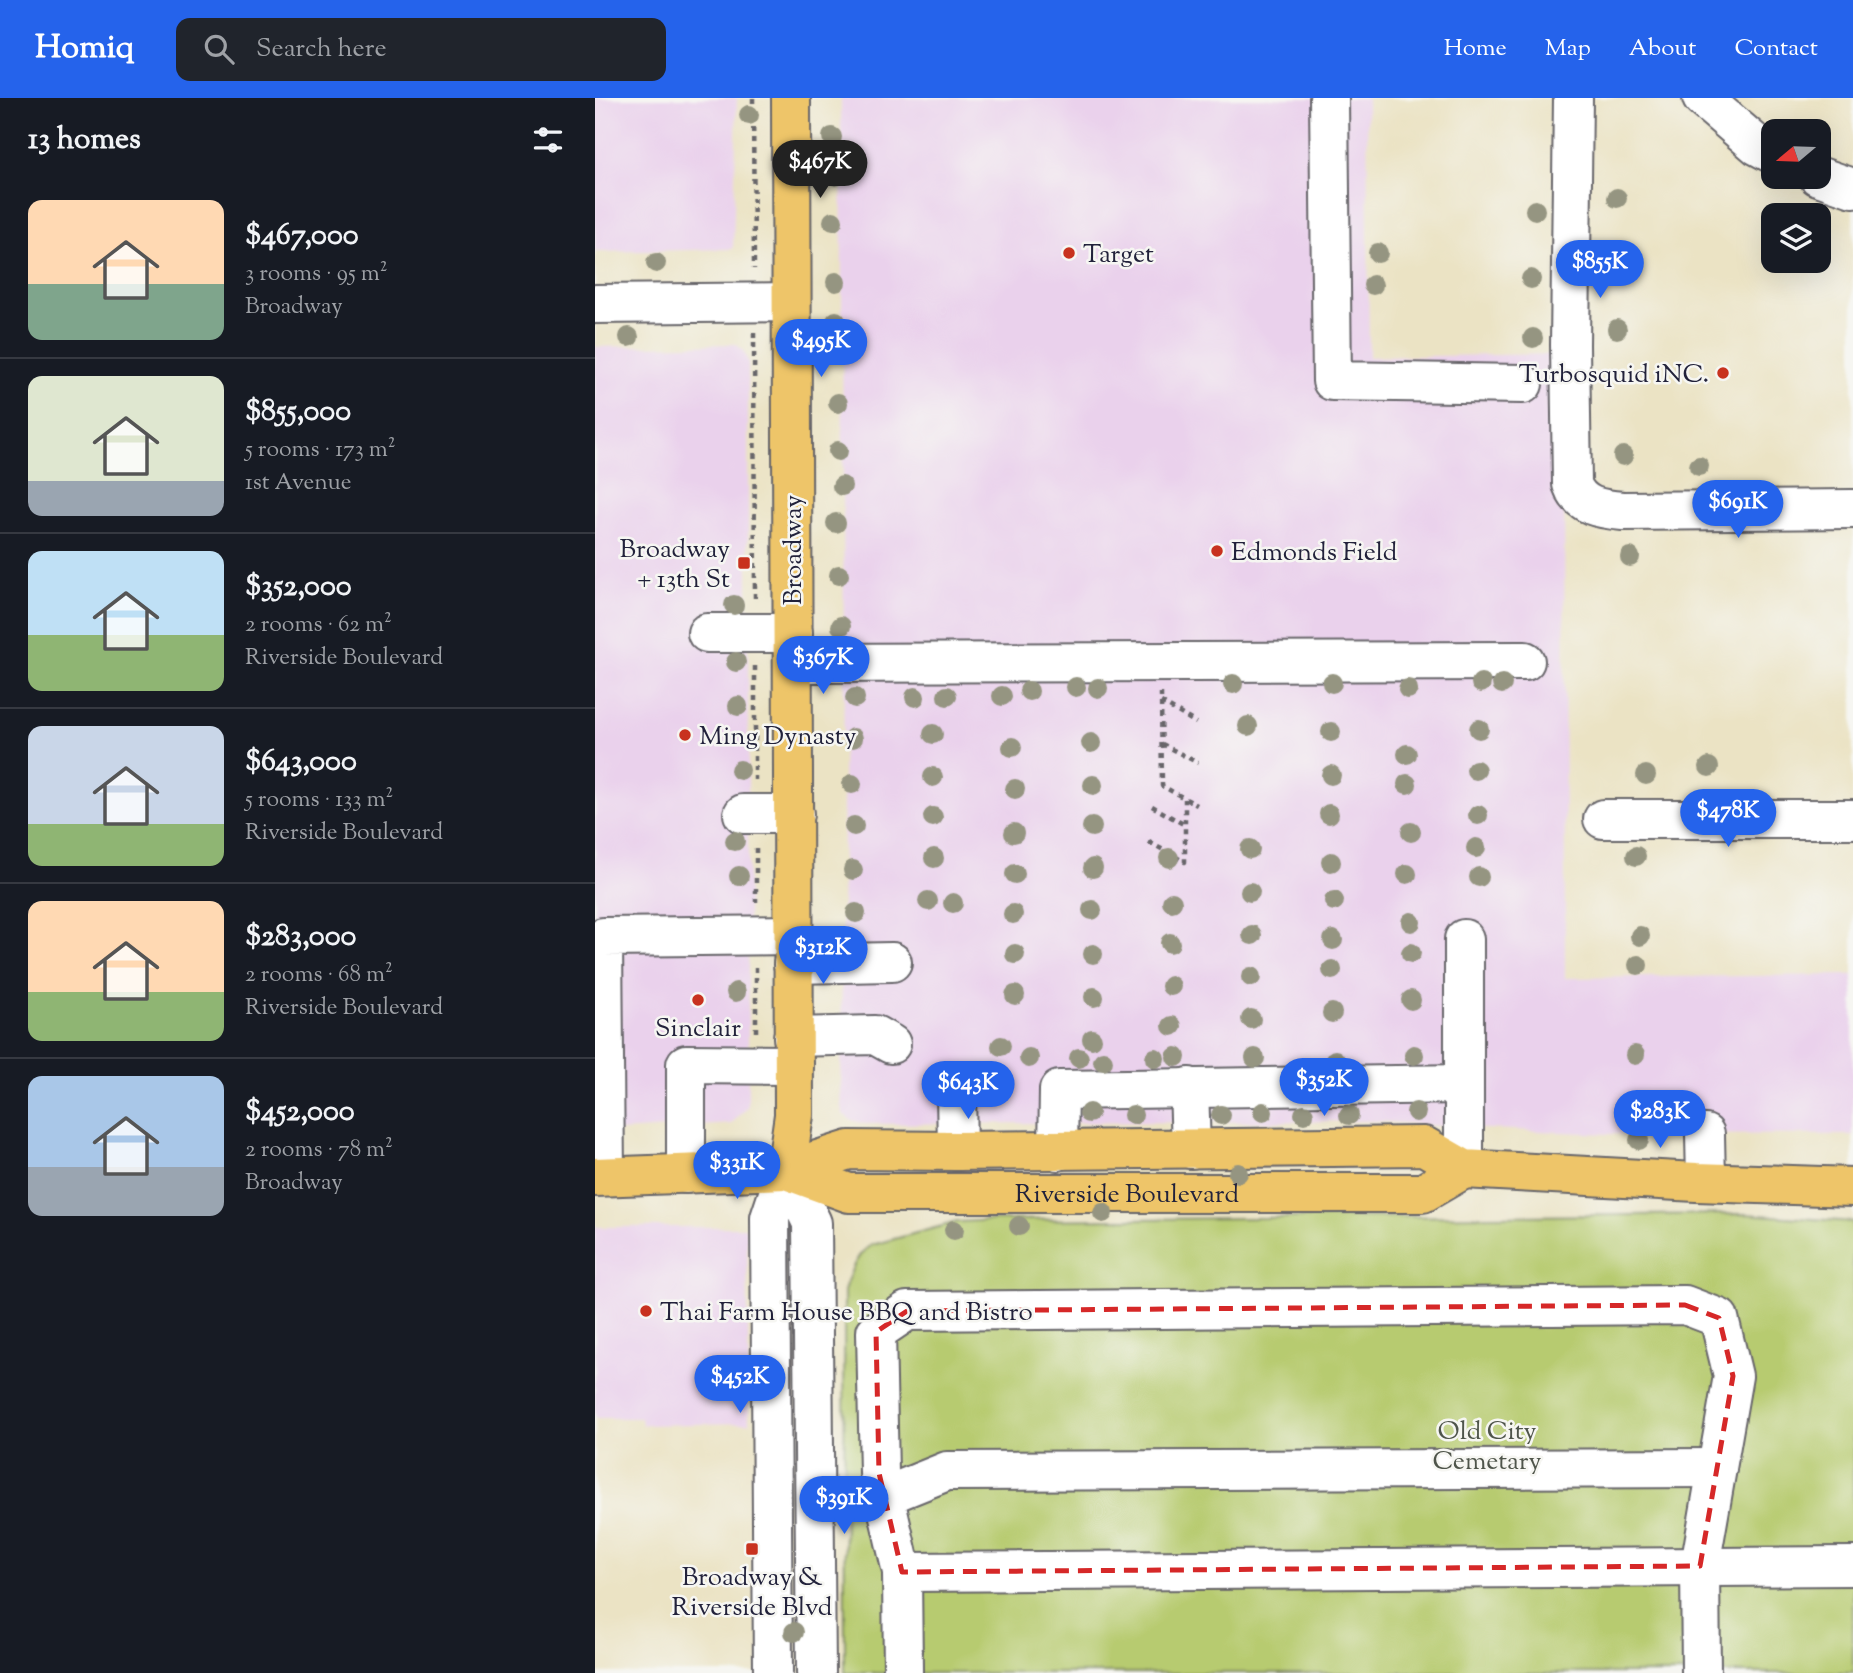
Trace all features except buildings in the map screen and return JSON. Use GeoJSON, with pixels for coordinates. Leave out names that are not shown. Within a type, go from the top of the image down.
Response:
{"type":"FeatureCollection","features":[{"type":"Feature","properties":{"kind":"main road","name":"Broadway"},"geometry":{"type":"LineString","coordinates":[[786,1170],[794,1115],[793,648],[772,302],[791,98]]}},
{"type":"Feature","properties":{"kind":"main road","name":"Riverside Boulevard"},"geometry":{"type":"LineString","coordinates":[[600,1176],[786,1170],[849,1150],[1424,1146],[1464,1169],[1853,1187]]}},
{"type":"Feature","properties":{"kind":"main road","name":"Riverside Boulevard"},"geometry":{"type":"LineString","coordinates":[[786,1170],[849,1193],[968,1194],[1190,1191],[1423,1193],[1464,1169]]}},
{"type":"Feature","properties":{"kind":"street"},"geometry":{"type":"LineString","coordinates":[[1329,98],[1332,381],[1523,384]]}},
{"type":"Feature","properties":{"kind":"street"},"geometry":{"type":"LineString","coordinates":[[1573,98],[1570,345],[1573,484],[1581,499],[1596,508],[1623,511],[1853,509]]}},
{"type":"Feature","properties":{"kind":"street"},"geometry":{"type":"LineString","coordinates":[[1702,98],[1761,148]]}},
{"type":"Feature","properties":{"kind":"street"},"geometry":{"type":"LineString","coordinates":[[1831,180],[1853,188]]}},
{"type":"Feature","properties":{"kind":"street"},"geometry":{"type":"LineString","coordinates":[[595,304],[772,302]]}},
{"type":"Feature","properties":{"kind":"street"},"geometry":{"type":"LineString","coordinates":[[707,634],[755,633],[793,648],[1525,662]]}},
{"type":"Feature","properties":{"kind":"street"},"geometry":{"type":"LineString","coordinates":[[749,814],[794,814]]}},
{"type":"Feature","properties":{"kind":"street"},"geometry":{"type":"LineString","coordinates":[[1603,819],[1853,819]]}},
{"type":"Feature","properties":{"kind":"street"},"geometry":{"type":"LineString","coordinates":[[600,1176],[603,937],[756,935],[794,950],[892,962]]}},
{"type":"Feature","properties":{"kind":"street"},"geometry":{"type":"LineString","coordinates":[[1464,939],[1464,1169]]}},
{"type":"Feature","properties":{"kind":"street"},"geometry":{"type":"LineString","coordinates":[[686,1174],[686,1064],[757,1066],[794,1051],[875,1035],[891,1044]]}},
{"type":"Feature","properties":{"kind":"street"},"geometry":{"type":"LineString","coordinates":[[1058,1150],[1059,1090],[1464,1084]]}},
{"type":"Feature","properties":{"kind":"street"},"geometry":{"type":"LineString","coordinates":[[1189,1087],[1191,1149]]}},
{"type":"Feature","properties":{"kind":"street"},"geometry":{"type":"LineString","coordinates":[[956,1091],[957,1151]]}},
{"type":"Feature","properties":{"kind":"street"},"geometry":{"type":"LineString","coordinates":[[1705,1134],[1706,1182]]}},
{"type":"Feature","properties":{"kind":"street"},"geometry":{"type":"LineString","coordinates":[[786,1170],[812,1223],[816,1673]]}},
{"type":"Feature","properties":{"kind":"street","name":"Broadway"},"geometry":{"type":"LineString","coordinates":[[773,1673],[759,1384],[770,1218],[786,1170]]}},
{"type":"Feature","properties":{"kind":"street"},"geometry":{"type":"LineString","coordinates":[[903,1673],[902,1572],[879,1473],[876,1332],[907,1311],[1685,1305],[1719,1318],[1733,1376],[1699,1566],[1702,1673]]}},
{"type":"Feature","properties":{"kind":"street"},"geometry":{"type":"LineString","coordinates":[[885,1496],[947,1471],[1717,1468]]}},
{"type":"Feature","properties":{"kind":"street"},"geometry":{"type":"LineString","coordinates":[[902,1572],[1853,1566]]}},
{"type":"Feature","properties":{"kind":"path"},"geometry":{"type":"LineString","coordinates":[[753,98],[772,302],[755,633],[749,814],[756,935],[757,1066]]}},
{"type":"Feature","properties":{"kind":"path"},"geometry":{"type":"LineString","coordinates":[[1160,685],[1163,786],[1198,805]]}},
{"type":"Feature","properties":{"kind":"path"},"geometry":{"type":"LineString","coordinates":[[1161,701],[1196,723]]}},
{"type":"Feature","properties":{"kind":"path"},"geometry":{"type":"LineString","coordinates":[[1162,744],[1198,763]]}},
{"type":"Feature","properties":{"kind":"path"},"geometry":{"type":"LineString","coordinates":[[1149,842],[1185,862],[1185,799]]}},
{"type":"Feature","properties":{"kind":"path"},"geometry":{"type":"LineString","coordinates":[[1152,806],[1185,825]]}},
{"type":"Feature","properties":{"kind":"highlighted area"},"geometry":{"type":"Polygon","coordinates":[[[1685,1305],[1719,1318],[1733,1376],[1700,1566],[902,1572],[879,1473],[876,1332],[907,1311],[1685,1305]]]}},
{"type":"Feature","properties":{"kind":"shaded area"},"geometry":{"type":"Polygon","coordinates":[[[595,98],[737,98],[733,249],[595,252],[595,98]]]}},
{"type":"Feature","properties":{"kind":"shaded area"},"geometry":{"type":"Polygon","coordinates":[[[841,98],[1367,98],[1369,357],[1564,354],[1565,978],[1853,975],[1853,1135],[1609,1134],[1464,1128],[1377,1121],[865,1124],[851,1120],[843,1114],[841,98]]]}},
{"type":"Feature","properties":{"kind":"shaded area"},"geometry":{"type":"Polygon","coordinates":[[[736,344],[744,352],[748,362],[748,1107],[731,1124],[605,1132],[595,1130],[595,347],[736,344]]]}},
{"type":"Feature","properties":{"kind":"shaded area"},"geometry":{"type":"Polygon","coordinates":[[[595,1227],[745,1227],[749,1423],[642,1425],[641,1418],[595,1418],[595,1227]]]}},
{"type":"Feature","properties":{"kind":"green space","name":"Old City Cemetary"},"geometry":{"type":"Polygon","coordinates":[[[1746,1214],[1853,1222],[1853,1673],[845,1673],[844,1291],[857,1259],[872,1245],[957,1222],[996,1220],[1746,1214]]]}},
{"type":"Feature","properties":{"kind":"place","name":"Target"},"geometry":{"type":"Point","coordinates":[1069,253]}},
{"type":"Feature","properties":{"kind":"place","name":"Turbosquid iNC."},"geometry":{"type":"Point","coordinates":[1723,373]}},
{"type":"Feature","properties":{"kind":"place","name":"Edmonds Field"},"geometry":{"type":"Point","coordinates":[1217,551]}},
{"type":"Feature","properties":{"kind":"place","name":"Broadway + 13th St"},"geometry":{"type":"Point","coordinates":[744,563]}},
{"type":"Feature","properties":{"kind":"place","name":"Ming Dynasty"},"geometry":{"type":"Point","coordinates":[685,735]}},
{"type":"Feature","properties":{"kind":"place","name":"Sinclair"},"geometry":{"type":"Point","coordinates":[698,1000]}},
{"type":"Feature","properties":{"kind":"place","name":"Thai Farm House BBQ and Bistro"},"geometry":{"type":"Point","coordinates":[646,1311]}},
{"type":"Feature","properties":{"kind":"place","name":"Broadway & Riverside Blvd"},"geometry":{"type":"Point","coordinates":[752,1549]}}]}
